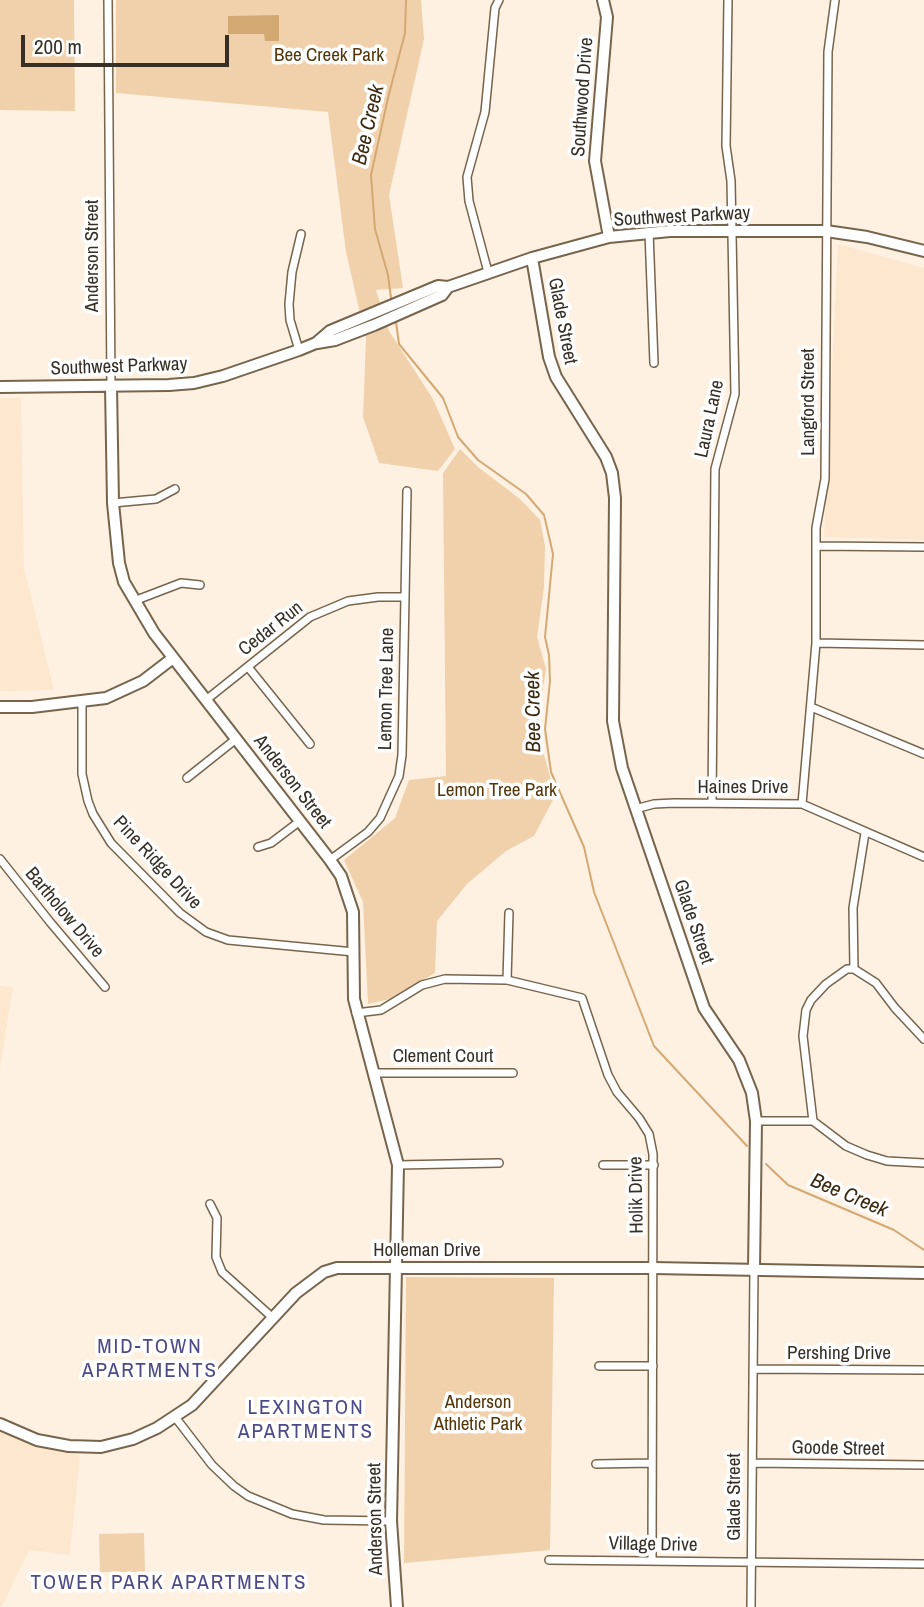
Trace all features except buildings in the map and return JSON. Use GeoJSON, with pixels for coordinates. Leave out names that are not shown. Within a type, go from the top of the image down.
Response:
{"type":"FeatureCollection","features":[{"type":"Feature","properties":{"kind":"street","name":"Anderson Street"},"geometry":{"type":"LineString","coordinates":[[108,0],[113,503],[119,564],[133,601],[330,860],[341,876],[351,902],[356,1013],[398,1165],[391,1521],[397,1607]]}},
{"type":"Feature","properties":{"kind":"street"},"geometry":{"type":"LineString","coordinates":[[488,272],[467,186],[485,112],[495,8],[499,0]]}},
{"type":"Feature","properties":{"kind":"street","name":"Southwood Drive"},"geometry":{"type":"LineString","coordinates":[[603,0],[607,17],[595,161],[609,237]]}},
{"type":"Feature","properties":{"kind":"street","name":"Laura Lane"},"geometry":{"type":"LineString","coordinates":[[712,803],[715,469],[735,394],[731,181],[726,146],[728,0]]}},
{"type":"Feature","properties":{"kind":"street","name":"Langford Street"},"geometry":{"type":"LineString","coordinates":[[802,804],[816,643],[816,528],[825,478],[828,52],[835,0]]}},
{"type":"Feature","properties":{"kind":"street","name":"Southwest Parkway"},"geometry":{"type":"LineString","coordinates":[[0,387],[194,383],[223,376],[316,343],[330,331],[438,286],[448,287],[532,258],[609,237],[649,232],[826,231],[867,237],[924,251]]}},
{"type":"Feature","properties":{"kind":"street"},"geometry":{"type":"LineString","coordinates":[[649,232],[654,363]]}},
{"type":"Feature","properties":{"kind":"street"},"geometry":{"type":"LineString","coordinates":[[299,350],[290,320],[289,304],[292,272],[301,234]]}},
{"type":"Feature","properties":{"kind":"street","name":"Glade Street"},"geometry":{"type":"LineString","coordinates":[[532,258],[556,377],[606,457],[612,473],[615,498],[613,721],[622,768],[704,1009],[739,1060],[749,1082],[756,1121],[751,1607]]}},
{"type":"Feature","properties":{"kind":"street"},"geometry":{"type":"LineString","coordinates":[[113,503],[156,499],[175,489]]}},
{"type":"Feature","properties":{"kind":"street","name":"Lemon Tree Lane"},"geometry":{"type":"LineString","coordinates":[[330,860],[368,832],[380,818],[400,776],[407,491]]}},
{"type":"Feature","properties":{"kind":"street"},"geometry":{"type":"LineString","coordinates":[[817,546],[924,547]]}},
{"type":"Feature","properties":{"kind":"street"},"geometry":{"type":"LineString","coordinates":[[133,601],[181,583],[200,585]]}},
{"type":"Feature","properties":{"kind":"street","name":"Cedar Run"},"geometry":{"type":"LineString","coordinates":[[206,700],[298,625],[323,610],[360,598],[404,597]]}},
{"type":"Feature","properties":{"kind":"street"},"geometry":{"type":"LineString","coordinates":[[816,643],[924,645]]}},
{"type":"Feature","properties":{"kind":"street"},"geometry":{"type":"LineString","coordinates":[[0,707],[106,698],[152,676],[173,657]]}},
{"type":"Feature","properties":{"kind":"street"},"geometry":{"type":"LineString","coordinates":[[248,667],[310,744]]}},
{"type":"Feature","properties":{"kind":"street","name":"Pine Ridge Drive"},"geometry":{"type":"LineString","coordinates":[[82,702],[82,774],[93,814],[111,843],[180,913],[206,932],[228,940],[246,944],[354,952]]}},
{"type":"Feature","properties":{"kind":"street"},"geometry":{"type":"LineString","coordinates":[[811,707],[924,754]]}},
{"type":"Feature","properties":{"kind":"street"},"geometry":{"type":"LineString","coordinates":[[187,778],[236,739]]}},
{"type":"Feature","properties":{"kind":"street","name":"Haines Drive"},"geometry":{"type":"LineString","coordinates":[[635,809],[654,804],[802,804],[924,857]]}},
{"type":"Feature","properties":{"kind":"street"},"geometry":{"type":"LineString","coordinates":[[258,846],[271,843],[300,821]]}},
{"type":"Feature","properties":{"kind":"street"},"geometry":{"type":"LineString","coordinates":[[854,969],[853,908],[865,833]]}},
{"type":"Feature","properties":{"kind":"street","name":"Bartholow Drive"},"geometry":{"type":"LineString","coordinates":[[0,859],[105,987]]}},
{"type":"Feature","properties":{"kind":"street"},"geometry":{"type":"LineString","coordinates":[[508,980],[509,913]]}},
{"type":"Feature","properties":{"kind":"street"},"geometry":{"type":"LineString","coordinates":[[813,1121],[803,1036],[806,1010],[811,1000],[826,984],[847,969],[854,969],[876,983],[924,1039]]}},
{"type":"Feature","properties":{"kind":"street","name":"Holik Drive"},"geometry":{"type":"LineString","coordinates":[[356,1013],[382,1010],[422,985],[436,980],[508,980],[582,998],[608,1076],[649,1134],[654,1165],[652,1561]]}},
{"type":"Feature","properties":{"kind":"street","name":"Clement Court"},"geometry":{"type":"LineString","coordinates":[[373,1073],[513,1073]]}},
{"type":"Feature","properties":{"kind":"street"},"geometry":{"type":"LineString","coordinates":[[756,1121],[813,1121],[846,1146],[867,1155],[887,1161],[924,1163]]}},
{"type":"Feature","properties":{"kind":"street"},"geometry":{"type":"LineString","coordinates":[[398,1165],[499,1163]]}},
{"type":"Feature","properties":{"kind":"street"},"geometry":{"type":"LineString","coordinates":[[603,1165],[654,1165]]}},
{"type":"Feature","properties":{"kind":"street"},"geometry":{"type":"LineString","coordinates":[[210,1204],[217,1218],[216,1257],[222,1272],[273,1318]]}},
{"type":"Feature","properties":{"kind":"street","name":"Holleman Drive"},"geometry":{"type":"LineString","coordinates":[[0,1424],[37,1440],[69,1446],[102,1447],[133,1439],[192,1405],[308,1282],[337,1268],[653,1268],[924,1273]]}},
{"type":"Feature","properties":{"kind":"street"},"geometry":{"type":"LineString","coordinates":[[599,1366],[653,1366]]}},
{"type":"Feature","properties":{"kind":"street","name":"Pershing Drive"},"geometry":{"type":"LineString","coordinates":[[753,1369],[924,1370]]}},
{"type":"Feature","properties":{"kind":"street"},"geometry":{"type":"LineString","coordinates":[[175,1417],[212,1465],[248,1496],[292,1514],[324,1520],[391,1521]]}},
{"type":"Feature","properties":{"kind":"street"},"geometry":{"type":"LineString","coordinates":[[596,1464],[652,1463]]}},
{"type":"Feature","properties":{"kind":"street","name":"Goode Street"},"geometry":{"type":"LineString","coordinates":[[752,1464],[924,1465]]}},
{"type":"Feature","properties":{"kind":"street","name":"Village Drive"},"geometry":{"type":"LineString","coordinates":[[549,1560],[924,1564]]}},
{"type":"Feature","properties":{"kind":"shaded area"},"geometry":{"type":"Polygon","coordinates":[[[279,15],[279,41],[265,41],[264,34],[228,34],[228,16],[279,15]]]}},
{"type":"Feature","properties":{"kind":"shaded area"},"geometry":{"type":"Polygon","coordinates":[[[838,244],[924,268],[924,540],[824,537],[838,244]]]}},
{"type":"Feature","properties":{"kind":"shaded area"},"geometry":{"type":"Polygon","coordinates":[[[0,398],[21,398],[24,568],[54,690],[0,691],[0,398]]]}},
{"type":"Feature","properties":{"kind":"shaded area"},"geometry":{"type":"Polygon","coordinates":[[[0,986],[13,987],[0,1068],[0,986]]]}},
{"type":"Feature","properties":{"kind":"shaded area"},"geometry":{"type":"Polygon","coordinates":[[[0,1431],[39,1446],[80,1455],[70,1555],[29,1550],[2,1606],[0,1606],[0,1431]]]}},
{"type":"Feature","properties":{"kind":"green space"},"geometry":{"type":"Polygon","coordinates":[[[0,0],[74,0],[75,111],[0,110],[0,0]]]}},
{"type":"Feature","properties":{"kind":"green space","name":"Bee Creek Park"},"geometry":{"type":"Polygon","coordinates":[[[116,0],[421,0],[424,39],[389,195],[403,288],[376,290],[389,331],[433,399],[455,449],[438,471],[379,463],[363,417],[366,339],[346,252],[328,112],[116,93],[116,0]]]}},
{"type":"Feature","properties":{"kind":"green space","name":"Lemon Tree Park"},"geometry":{"type":"Polygon","coordinates":[[[460,449],[478,467],[520,499],[540,520],[545,546],[544,587],[537,637],[546,669],[537,728],[555,796],[534,836],[506,851],[467,884],[437,921],[435,973],[390,999],[368,1004],[363,902],[344,860],[395,818],[409,780],[446,776],[443,473],[460,449]]]}},
{"type":"Feature","properties":{"kind":"green space","name":"Anderson Athletic Park"},"geometry":{"type":"Polygon","coordinates":[[[406,1277],[554,1278],[550,1550],[404,1563],[406,1277]]]}},
{"type":"Feature","properties":{"kind":"green space"},"geometry":{"type":"Polygon","coordinates":[[[144,1533],[145,1572],[100,1572],[99,1534],[144,1533]]]}},
{"type":"Feature","properties":{"kind":"waterway","name":"Bee Creek"},"geometry":{"type":"LineString","coordinates":[[391,298],[388,275],[375,229],[371,175],[405,33],[406,0]]}},
{"type":"Feature","properties":{"kind":"waterway","name":"Bee Creek"},"geometry":{"type":"LineString","coordinates":[[396,322],[399,344],[443,398],[458,437],[478,460],[526,494],[544,515],[553,554],[545,637],[550,681],[545,729],[551,772],[584,847],[594,892],[654,1046],[747,1146]]}},
{"type":"Feature","properties":{"kind":"waterway","name":"Bee Creek"},"geometry":{"type":"LineString","coordinates":[[766,1164],[788,1185],[894,1230],[924,1250]]}},
{"type":"Feature","properties":{"kind":"district","name":"MID-TOWN APARTMENTS"},"geometry":{"type":"Point","coordinates":[150,1359]}},
{"type":"Feature","properties":{"kind":"district","name":"LEXINGTON APARTMENTS"},"geometry":{"type":"Point","coordinates":[306,1420]}},
{"type":"Feature","properties":{"kind":"district","name":"TOWER PARK APARTMENTS"},"geometry":{"type":"Point","coordinates":[169,1583]}}]}
